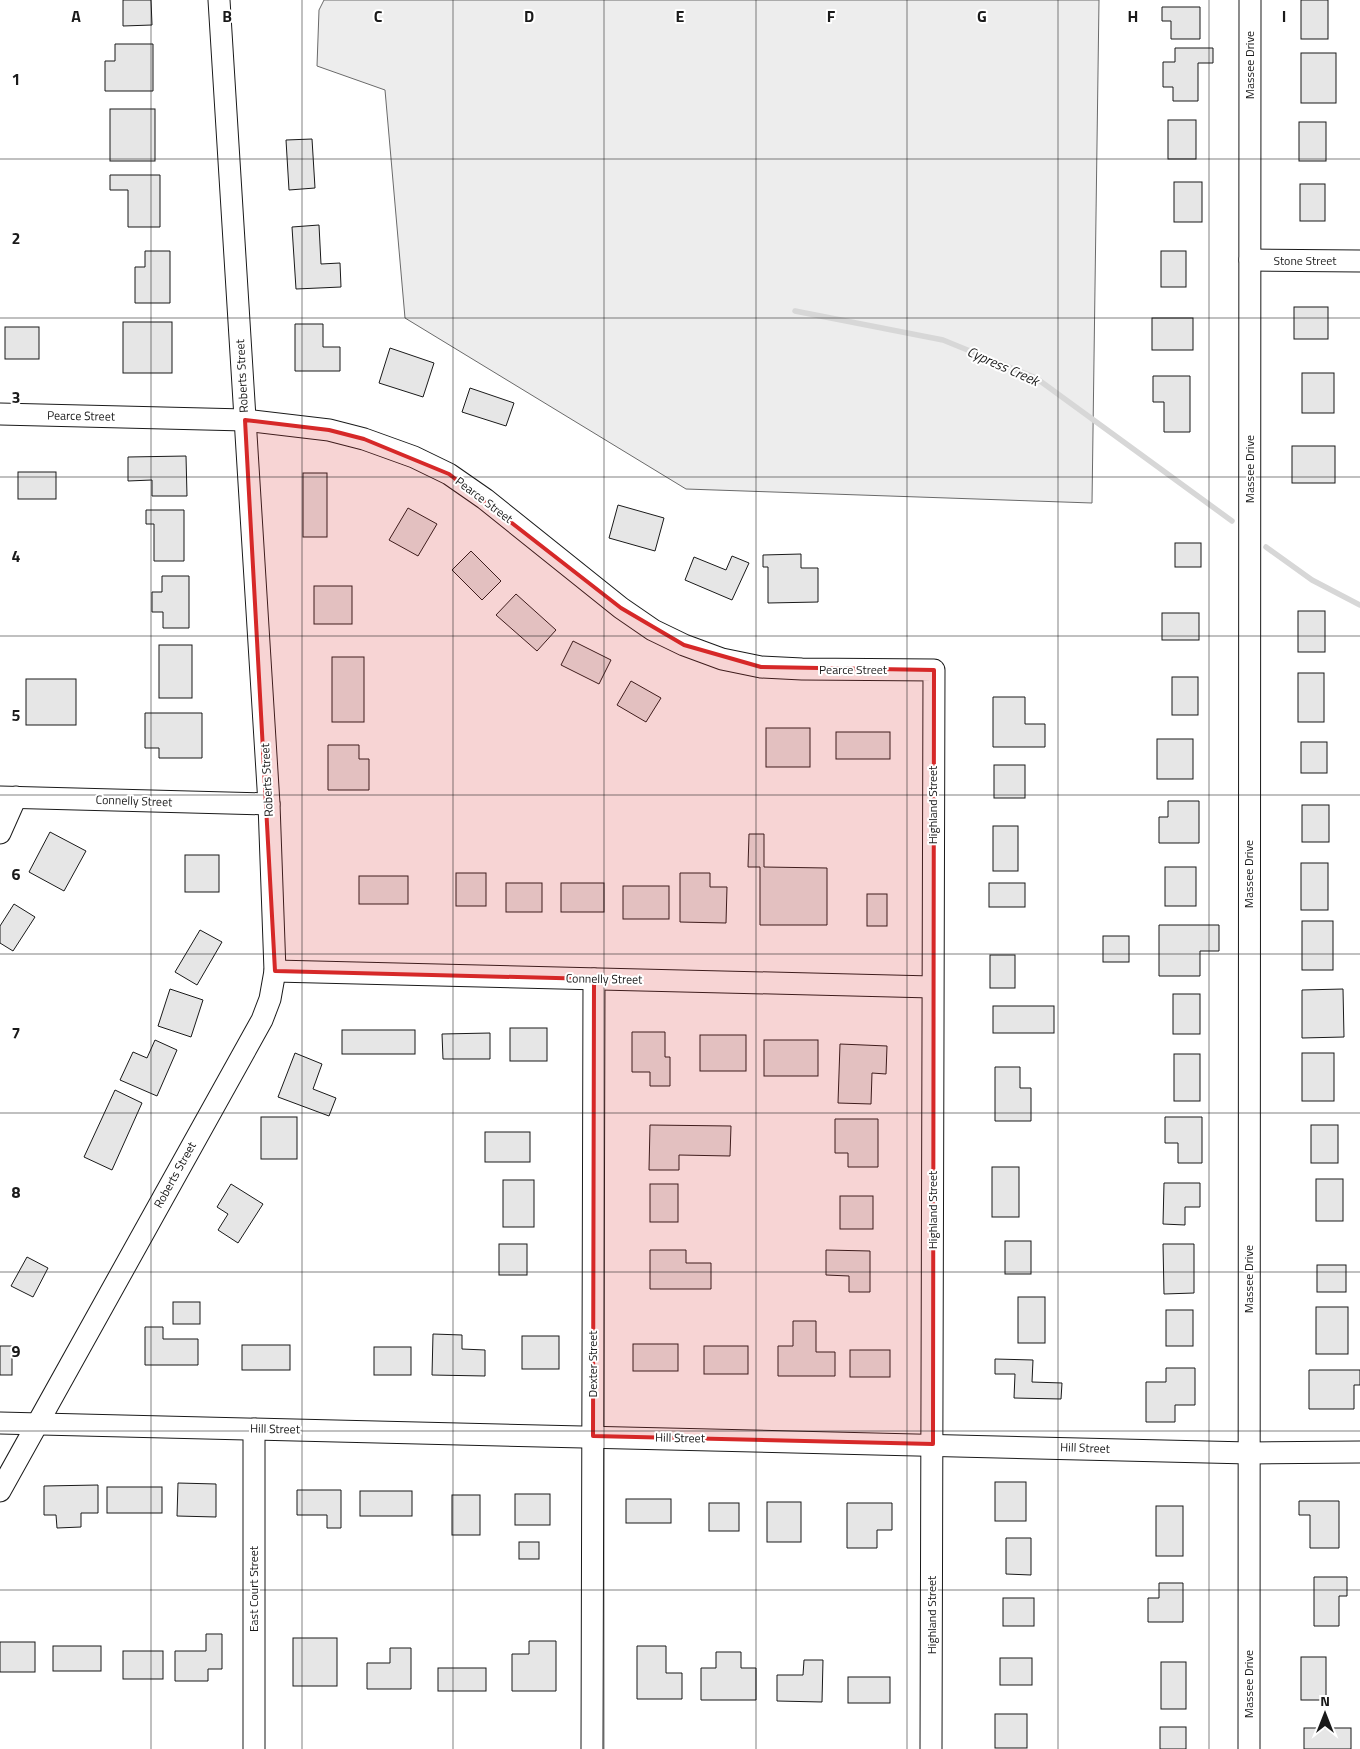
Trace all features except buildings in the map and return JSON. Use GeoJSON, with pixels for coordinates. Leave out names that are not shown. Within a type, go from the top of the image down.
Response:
{"type":"FeatureCollection","features":[{"type":"Feature","properties":{"kind":"street","name":"Roberts Street"},"geometry":{"type":"LineString","coordinates":[[0,1491],[262,1020],[270,999],[275,972],[269,804],[219,0]]}},
{"type":"Feature","properties":{"kind":"street","name":"Massee Drive"},"geometry":{"type":"LineString","coordinates":[[1249,1749],[1250,0]]}},
{"type":"Feature","properties":{"kind":"street","name":"Stone Street"},"geometry":{"type":"LineString","coordinates":[[1250,260],[1360,261]]}},
{"type":"Feature","properties":{"kind":"street","name":"Pearce Street"},"geometry":{"type":"LineString","coordinates":[[0,414],[245,420],[329,430],[355,437],[414,457],[449,474],[485,499],[620,608],[653,630],[684,645],[722,659],[761,667],[934,670]]}},
{"type":"Feature","properties":{"kind":"street","name":"Highland Street"},"geometry":{"type":"LineString","coordinates":[[931,1749],[934,670]]}},
{"type":"Feature","properties":{"kind":"street","name":"Connelly Street"},"geometry":{"type":"LineString","coordinates":[[8,797],[269,804]]}},
{"type":"Feature","properties":{"kind":"street"},"geometry":{"type":"LineString","coordinates":[[0,833],[8,797]]}},
{"type":"Feature","properties":{"kind":"street","name":"Connelly Street"},"geometry":{"type":"LineString","coordinates":[[275,972],[932,987]]}},
{"type":"Feature","properties":{"kind":"street","name":"Dexter Street"},"geometry":{"type":"LineString","coordinates":[[592,1749],[594,979]]}},
{"type":"Feature","properties":{"kind":"street","name":"Hill Street"},"geometry":{"type":"LineString","coordinates":[[0,1423],[1249,1453],[1360,1452]]}},
{"type":"Feature","properties":{"kind":"street","name":"East Court Street"},"geometry":{"type":"LineString","coordinates":[[254,1429],[254,1749]]}},
{"type":"Feature","properties":{"kind":"highlighted area"},"geometry":{"type":"Polygon","coordinates":[[[245,420],[329,430],[364,439],[449,474],[621,608],[684,645],[761,667],[934,670],[933,1444],[593,1436],[594,979],[275,971],[245,420]]]}},
{"type":"Feature","properties":{"kind":"shaded area"},"geometry":{"type":"Polygon","coordinates":[[[324,0],[1099,0],[1092,503],[686,489],[405,318],[385,90],[317,66],[319,10],[324,0]]]}},
{"type":"Feature","properties":{"kind":"waterway","name":"Cypress Creek"},"geometry":{"type":"LineString","coordinates":[[795,311],[943,340],[1036,378],[1232,521]]}},
{"type":"Feature","properties":{"kind":"waterway","name":"Cypress Creek"},"geometry":{"type":"LineString","coordinates":[[1266,547],[1312,580],[1360,605]]}}]}
